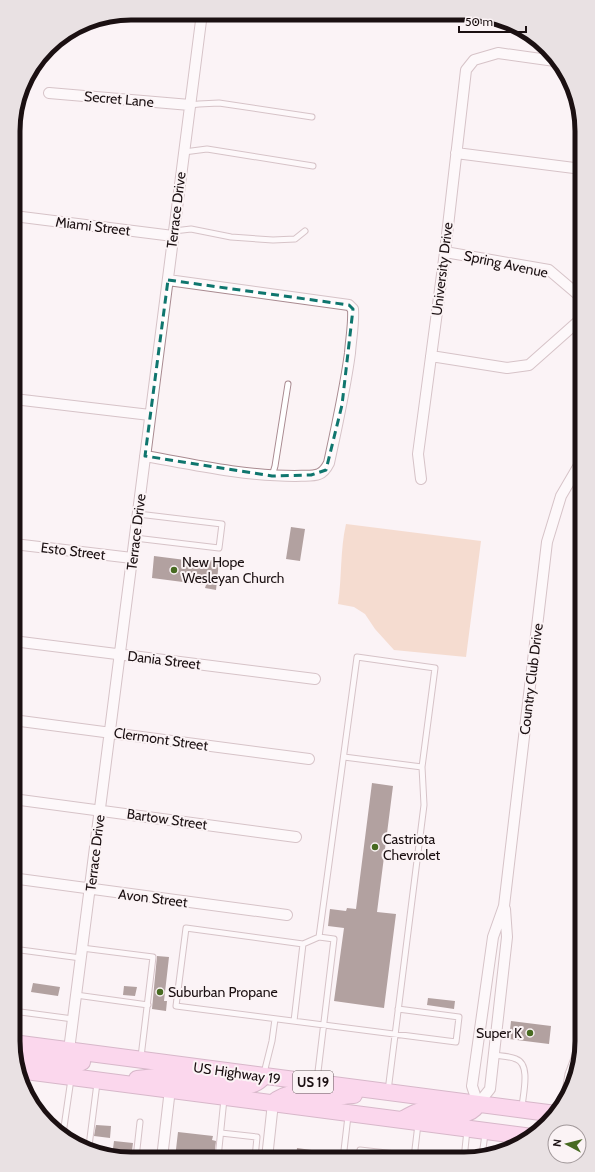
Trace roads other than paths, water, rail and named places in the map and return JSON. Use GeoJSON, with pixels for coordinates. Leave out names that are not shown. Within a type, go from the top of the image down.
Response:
{"type":"FeatureCollection","features":[{"type":"Feature","properties":{"kind":"highway","name":"US Highway 19"},"geometry":{"type":"LineString","coordinates":[[20,1044],[548,1113]]}},
{"type":"Feature","properties":{"kind":"highway"},"geometry":{"type":"LineString","coordinates":[[21,1056],[78,1062],[106,1055]]}},
{"type":"Feature","properties":{"kind":"highway","name":"US Highway 19"},"geometry":{"type":"LineString","coordinates":[[24,1071],[522,1136]]}},
{"type":"Feature","properties":{"kind":"highway"},"geometry":{"type":"LineString","coordinates":[[104,1081],[166,1076],[242,1086],[252,1085],[264,1076]]}},
{"type":"Feature","properties":{"kind":"highway"},"geometry":{"type":"LineString","coordinates":[[273,1103],[278,1098],[291,1094],[302,1093],[332,1097],[388,1092]]}},
{"type":"Feature","properties":{"kind":"highway"},"geometry":{"type":"LineString","coordinates":[[402,1120],[420,1111],[453,1114],[467,1113],[474,1110],[478,1104]]}},
{"type":"Feature","properties":{"kind":"street","name":"Terrace Drive"},"geometry":{"type":"LineString","coordinates":[[69,1050],[201,20]]}},
{"type":"Feature","properties":{"kind":"street","name":"University Drive"},"geometry":{"type":"LineString","coordinates":[[421,479],[418,454],[445,252],[466,70],[474,60],[498,54],[549,60]]}},
{"type":"Feature","properties":{"kind":"street","name":"Secret Lane"},"geometry":{"type":"LineString","coordinates":[[49,93],[190,106]]}},
{"type":"Feature","properties":{"kind":"street"},"geometry":{"type":"LineString","coordinates":[[456,153],[575,168]]}},
{"type":"Feature","properties":{"kind":"street","name":"Miami Street"},"geometry":{"type":"LineString","coordinates":[[20,217],[173,234]]}},
{"type":"Feature","properties":{"kind":"street","name":"Spring Avenue"},"geometry":{"type":"LineString","coordinates":[[445,252],[549,270],[575,292]]}},
{"type":"Feature","properties":{"kind":"street"},"geometry":{"type":"LineString","coordinates":[[145,456],[236,472],[272,476],[311,475],[319,474],[326,470],[329,463],[343,398],[353,326],[353,309],[349,305],[168,280]]}},
{"type":"Feature","properties":{"kind":"street"},"geometry":{"type":"LineString","coordinates":[[431,356],[507,368],[529,365],[575,324]]}},
{"type":"Feature","properties":{"kind":"street"},"geometry":{"type":"LineString","coordinates":[[20,400],[150,415]]}},
{"type":"Feature","properties":{"kind":"street","name":"Country Club Drive"},"geometry":{"type":"LineString","coordinates":[[478,1104],[472,1086],[493,938],[504,906],[547,542],[561,496],[575,472]]}},
{"type":"Feature","properties":{"kind":"street","name":"Esto Street"},"geometry":{"type":"LineString","coordinates":[[20,545],[132,558]]}},
{"type":"Feature","properties":{"kind":"street","name":"Dania Street"},"geometry":{"type":"LineString","coordinates":[[20,642],[315,679]]}},
{"type":"Feature","properties":{"kind":"street","name":"Clermont Street"},"geometry":{"type":"LineString","coordinates":[[20,721],[309,759]]}},
{"type":"Feature","properties":{"kind":"street","name":"Bartow Street"},"geometry":{"type":"LineString","coordinates":[[20,800],[296,836]]}},
{"type":"Feature","properties":{"kind":"street","name":"Avon Street"},"geometry":{"type":"LineString","coordinates":[[20,879],[287,915]]}},
{"type":"Feature","properties":{"kind":"street","name":"Country Club Drive"},"geometry":{"type":"LineString","coordinates":[[478,1104],[490,1089],[508,937],[504,906]]}},
{"type":"Feature","properties":{"kind":"street"},"geometry":{"type":"LineString","coordinates":[[486,990],[501,992]]}},
{"type":"Feature","properties":{"kind":"street"},"geometry":{"type":"LineString","coordinates":[[481,1025],[497,1027]]}},
{"type":"Feature","properties":{"kind":"street"},"geometry":{"type":"LineString","coordinates":[[163,1152],[170,1089]]}},
{"type":"Feature","properties":{"kind":"street"},"geometry":{"type":"LineString","coordinates":[[267,1152],[273,1103]]}},
{"type":"Feature","properties":{"kind":"lane"},"geometry":{"type":"LineString","coordinates":[[190,106],[219,103],[312,117]]}},
{"type":"Feature","properties":{"kind":"lane"},"geometry":{"type":"LineString","coordinates":[[184,152],[207,149],[313,166]]}},
{"type":"Feature","properties":{"kind":"lane"},"geometry":{"type":"LineString","coordinates":[[173,234],[191,229],[231,237],[273,240],[295,239],[305,232]]}},
{"type":"Feature","properties":{"kind":"lane"},"geometry":{"type":"LineString","coordinates":[[272,476],[275,466],[288,384]]}},
{"type":"Feature","properties":{"kind":"lane"},"geometry":{"type":"LineString","coordinates":[[135,538],[219,548],[222,524],[138,514]]}},
{"type":"Feature","properties":{"kind":"lane"},"geometry":{"type":"LineString","coordinates":[[319,937],[357,657],[435,668],[422,767],[424,805],[388,1092]]}},
{"type":"Feature","properties":{"kind":"lane"},"geometry":{"type":"LineString","coordinates":[[344,757],[422,767]]}},
{"type":"Feature","properties":{"kind":"lane"},"geometry":{"type":"LineString","coordinates":[[316,1083],[324,1025],[334,939],[319,937],[304,944],[186,928],[176,1006],[275,1019],[294,1021],[324,1025],[456,1042],[459,1017],[398,1009]]}},
{"type":"Feature","properties":{"kind":"lane"},"geometry":{"type":"LineString","coordinates":[[294,1021],[304,944]]}},
{"type":"Feature","properties":{"kind":"lane"},"geometry":{"type":"LineString","coordinates":[[20,949],[154,957],[141,1060]]}},
{"type":"Feature","properties":{"kind":"lane"},"geometry":{"type":"LineString","coordinates":[[76,995],[148,1005]]}},
{"type":"Feature","properties":{"kind":"lane"},"geometry":{"type":"LineString","coordinates":[[20,1012],[73,1019]]}},
{"type":"Feature","properties":{"kind":"lane"},"geometry":{"type":"LineString","coordinates":[[264,1076],[272,1041],[275,1019]]}},
{"type":"Feature","properties":{"kind":"lane"},"geometry":{"type":"LineString","coordinates":[[494,1055],[516,1058],[524,1065],[525,1077],[522,1110]]}},
{"type":"Feature","properties":{"kind":"lane"},"geometry":{"type":"LineString","coordinates":[[566,1084],[573,1060]]}},
{"type":"Feature","properties":{"kind":"lane"},"geometry":{"type":"LineString","coordinates":[[64,1129],[71,1076]]}},
{"type":"Feature","properties":{"kind":"lane"},"geometry":{"type":"LineString","coordinates":[[90,1144],[104,1081]]}},
{"type":"Feature","properties":{"kind":"lane"},"geometry":{"type":"LineString","coordinates":[[218,1152],[225,1096]]}},
{"type":"Feature","properties":{"kind":"lane"},"geometry":{"type":"LineString","coordinates":[[344,1152],[348,1113]]}},
{"type":"Feature","properties":{"kind":"lane"},"geometry":{"type":"LineString","coordinates":[[137,1152],[140,1122]]}},
{"type":"Feature","properties":{"kind":"lane"},"geometry":{"type":"LineString","coordinates":[[415,1152],[418,1122]]}},
{"type":"Feature","properties":{"kind":"lane"},"geometry":{"type":"LineString","coordinates":[[465,1152],[467,1128]]}},
{"type":"Feature","properties":{"kind":"lane"},"geometry":{"type":"LineString","coordinates":[[483,1150],[485,1131]]}},
{"type":"Feature","properties":{"kind":"lane"},"geometry":{"type":"LineString","coordinates":[[220,1133],[257,1137],[256,1152]]}},
{"type":"Feature","properties":{"kind":"lane"},"geometry":{"type":"LineString","coordinates":[[360,1150],[375,1152]]}},
{"type":"Feature","properties":{"kind":"place","name":"New Hope Wesleyan Church"},"geometry":{"type":"Point","coordinates":[174,570]}},
{"type":"Feature","properties":{"kind":"place","name":"Castriota Chevrolet"},"geometry":{"type":"Point","coordinates":[375,847]}},
{"type":"Feature","properties":{"kind":"place","name":"Suburban Propane"},"geometry":{"type":"Point","coordinates":[160,992]}},
{"type":"Feature","properties":{"kind":"place","name":"Super K"},"geometry":{"type":"Point","coordinates":[530,1033]}}]}
